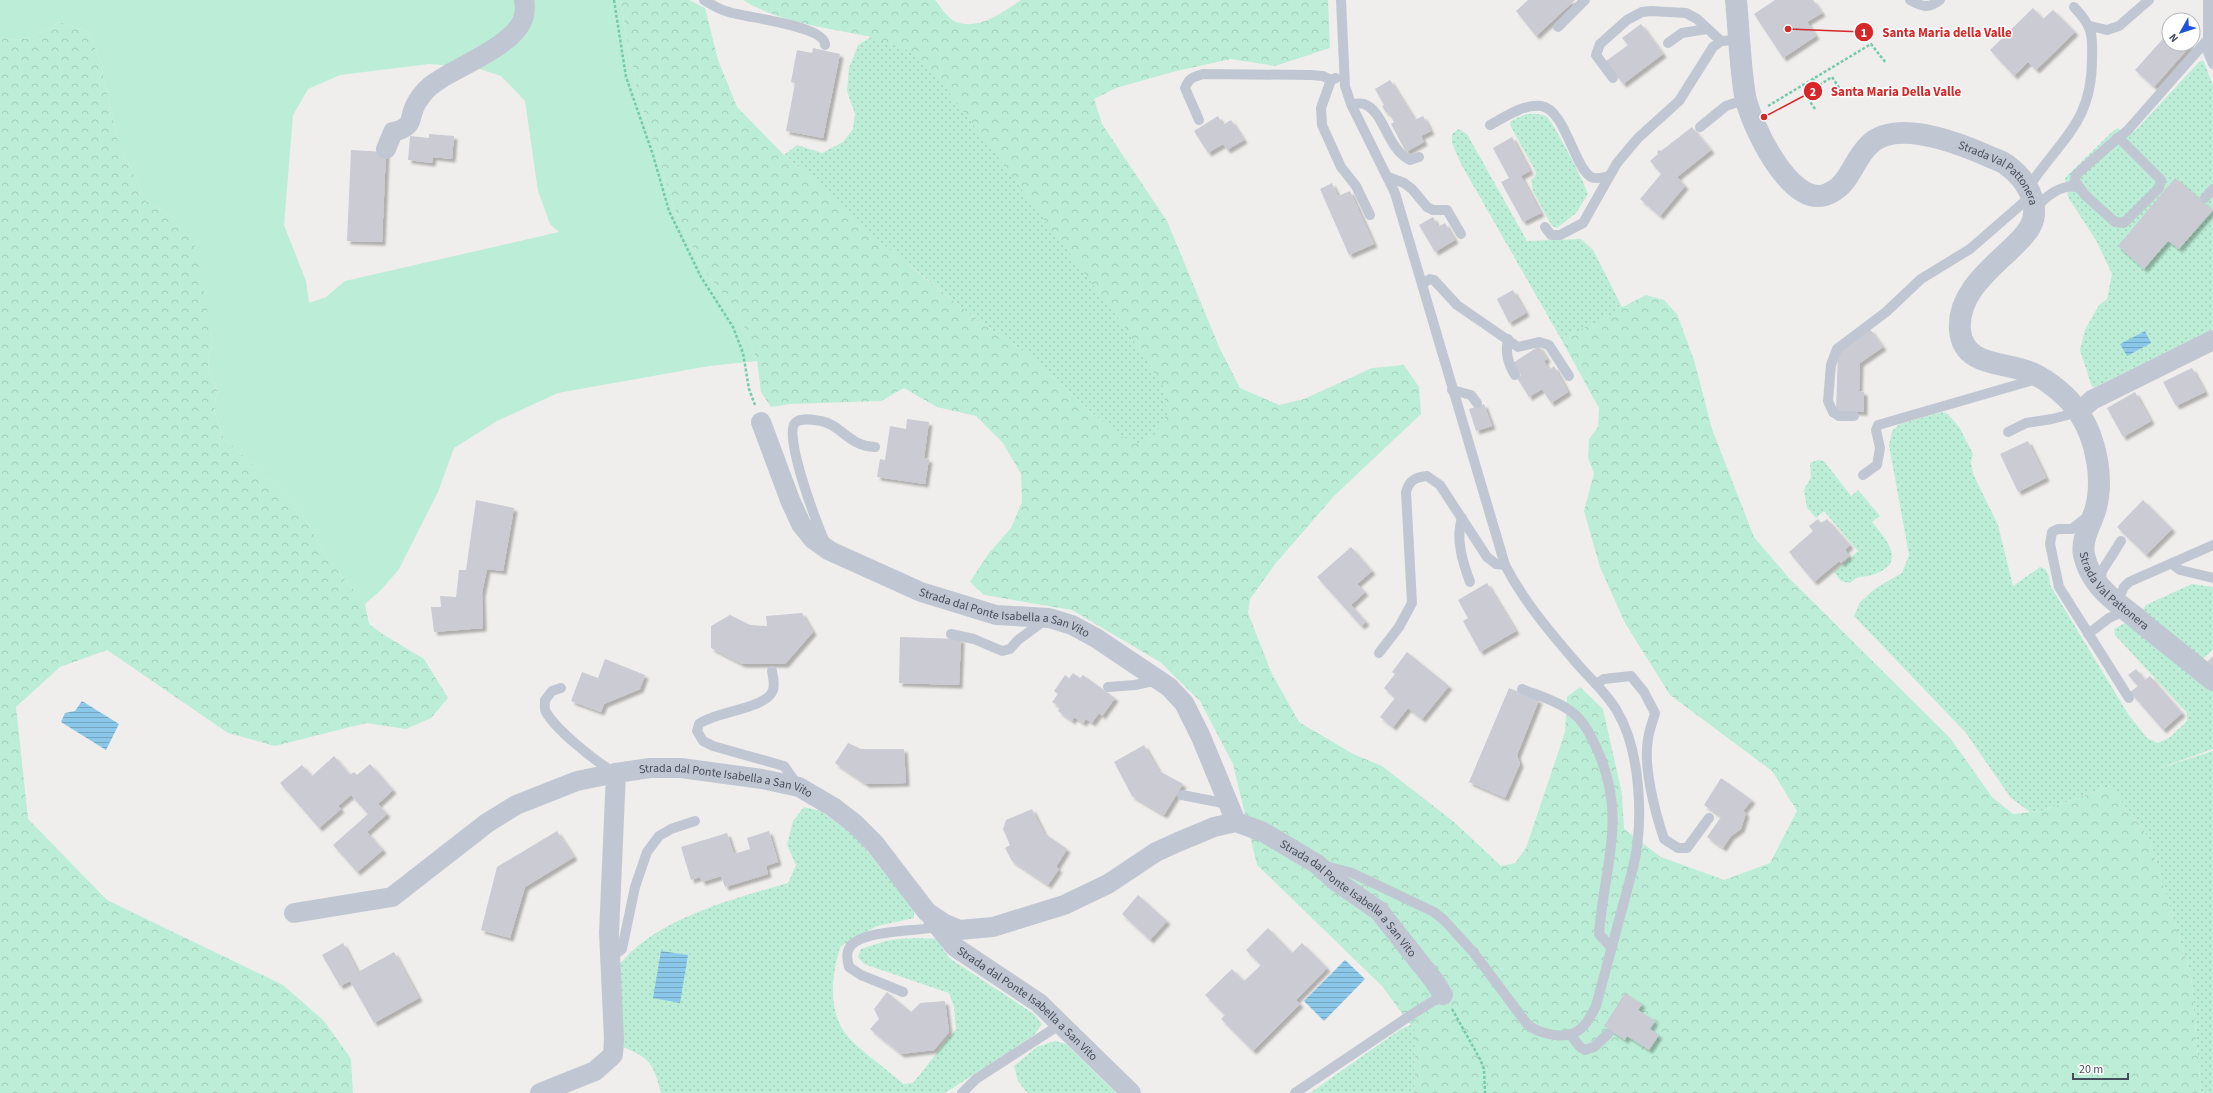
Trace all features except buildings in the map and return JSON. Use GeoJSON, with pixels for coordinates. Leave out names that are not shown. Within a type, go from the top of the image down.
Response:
{"type":"FeatureCollection","features":[{"type":"Feature","properties":{"kind":"street"},"geometry":{"type":"LineString","coordinates":[[386,149],[393,132],[405,129],[410,123],[417,102],[434,83],[500,44],[517,30],[524,16],[524,0]]}},
{"type":"Feature","properties":{"kind":"street","name":"Strada Val Pattonera"},"geometry":{"type":"LineString","coordinates":[[1737,0],[1730,40],[1748,108],[1764,143],[1792,185],[1809,195],[1817,196],[1835,190],[1844,183],[1866,147],[1872,142],[1889,135],[1919,134],[1943,140],[2008,165],[2031,199],[2031,225],[2022,238],[1981,278],[1970,293],[1962,310],[1959,327],[1961,341],[1977,358],[2021,369],[2041,378],[2064,396],[2079,412],[2088,429],[2096,453],[2099,484],[2096,508],[2084,540],[2084,554],[2089,569],[2100,585],[2122,606],[2213,680]]}},
{"type":"Feature","properties":{"kind":"street"},"geometry":{"type":"LineString","coordinates":[[2079,412],[2092,400],[2213,340]]}},
{"type":"Feature","properties":{"kind":"street","name":"Strada dal Ponte Isabella a San Vito"},"geometry":{"type":"LineString","coordinates":[[762,422],[790,500],[801,524],[813,539],[830,551],[921,592],[966,606],[996,615],[1049,618],[1072,625],[1096,638],[1160,680],[1184,703],[1201,737],[1232,813],[1317,864],[1336,881],[1380,911],[1444,995]]}},
{"type":"Feature","properties":{"kind":"street","name":"Strada dal Ponte Isabella a San Vito"},"geometry":{"type":"LineString","coordinates":[[294,913],[392,897],[487,823],[516,805],[577,781],[650,768],[681,768],[762,779],[799,787],[833,807],[855,824],[875,844],[956,948],[1039,1003],[1131,1093]]}},
{"type":"Feature","properties":{"kind":"street"},"geometry":{"type":"LineString","coordinates":[[540,1093],[595,1071],[613,1054],[614,1039],[608,933],[616,773]]}},
{"type":"Feature","properties":{"kind":"street","name":"Strada dal Ponte Isabella a San Vito"},"geometry":{"type":"LineString","coordinates":[[932,919],[958,930],[976,930],[1016,921],[1064,904],[1108,884],[1156,852],[1214,827],[1232,813]]}},
{"type":"Feature","properties":{"kind":"lane"},"geometry":{"type":"LineString","coordinates":[[704,0],[728,12],[808,29],[821,36],[825,45]]}},
{"type":"Feature","properties":{"kind":"lane"},"geometry":{"type":"LineString","coordinates":[[1317,864],[1352,873],[1434,912],[1458,934],[1517,1012],[1531,1028],[1545,1034],[1570,1034],[1585,1024],[1592,1014],[1638,847],[1639,801],[1632,752],[1624,723],[1609,699],[1523,596],[1505,565],[1394,193],[1388,177],[1351,104],[1344,76],[1341,0]]}},
{"type":"Feature","properties":{"kind":"lane"},"geometry":{"type":"LineString","coordinates":[[1558,27],[1585,0]]}},
{"type":"Feature","properties":{"kind":"lane"},"geometry":{"type":"LineString","coordinates":[[1910,0],[1926,7],[1933,5],[1940,0]]}},
{"type":"Feature","properties":{"kind":"lane"},"geometry":{"type":"LineString","coordinates":[[2074,7],[2090,26],[2106,30],[2119,26],[2149,0]]}},
{"type":"Feature","properties":{"kind":"lane"},"geometry":{"type":"LineString","coordinates":[[2208,0],[2208,52],[2213,64]]}},
{"type":"Feature","properties":{"kind":"lane"},"geometry":{"type":"LineString","coordinates":[[1613,78],[1596,55],[1597,48],[1627,20],[1642,12],[1686,13],[1697,19],[1707,29],[1730,40]]}},
{"type":"Feature","properties":{"kind":"lane"},"geometry":{"type":"LineString","coordinates":[[1854,416],[1839,416],[1833,412],[1828,401],[1832,365],[1837,348],[1886,312],[1921,279],[1970,249],[2031,199],[2079,121],[2087,104],[2092,68],[2090,26]]}},
{"type":"Feature","properties":{"kind":"lane"},"geometry":{"type":"LineString","coordinates":[[1668,43],[1682,33],[1707,29]]}},
{"type":"Feature","properties":{"kind":"lane"},"geometry":{"type":"LineString","coordinates":[[2078,188],[2075,181],[2076,175],[2117,138],[2127,131],[2209,38]]}},
{"type":"Feature","properties":{"kind":"lane"},"geometry":{"type":"LineString","coordinates":[[1544,228],[1551,235],[1560,235],[1582,223],[1617,163],[1638,138],[1679,101],[1713,47],[1730,40]]}},
{"type":"Feature","properties":{"kind":"lane"},"geometry":{"type":"LineString","coordinates":[[1199,120],[1185,88],[1188,82],[1198,75],[1221,73],[1311,75],[1323,76],[1331,80],[1344,76]]}},
{"type":"Feature","properties":{"kind":"lane"},"geometry":{"type":"LineString","coordinates":[[1331,80],[1321,108],[1322,125],[1341,167],[1356,186],[1370,215]]}},
{"type":"Feature","properties":{"kind":"lane"},"geometry":{"type":"LineString","coordinates":[[1351,104],[1363,103],[1372,110],[1378,117],[1397,151],[1404,157],[1410,160],[1419,157]]}},
{"type":"Feature","properties":{"kind":"lane"},"geometry":{"type":"LineString","coordinates":[[1490,125],[1519,109],[1542,106],[1551,112],[1559,122],[1583,167],[1591,177],[1597,179],[1609,176]]}},
{"type":"Feature","properties":{"kind":"lane"},"geometry":{"type":"LineString","coordinates":[[1700,127],[1726,106],[1748,108]]}},
{"type":"Feature","properties":{"kind":"lane"},"geometry":{"type":"LineString","coordinates":[[2031,199],[2045,198],[2064,186],[2071,185],[2078,188],[2115,222],[2124,224],[2161,185],[2159,176],[2117,138]]}},
{"type":"Feature","properties":{"kind":"lane"},"geometry":{"type":"LineString","coordinates":[[1388,177],[1404,183],[1412,188],[1427,207],[1433,210],[1448,210],[1461,234]]}},
{"type":"Feature","properties":{"kind":"lane"},"geometry":{"type":"LineString","coordinates":[[2205,198],[2213,189]]}},
{"type":"Feature","properties":{"kind":"lane"},"geometry":{"type":"LineString","coordinates":[[1422,284],[1430,279],[1434,280],[1457,305],[1518,347],[1539,342],[1549,345],[1569,376]]}},
{"type":"Feature","properties":{"kind":"lane"},"geometry":{"type":"LineString","coordinates":[[1508,339],[1506,346],[1509,365],[1516,375]]}},
{"type":"Feature","properties":{"kind":"lane"},"geometry":{"type":"LineString","coordinates":[[1864,475],[1877,465],[1880,448],[1876,430],[1878,425],[2041,378]]}},
{"type":"Feature","properties":{"kind":"lane"},"geometry":{"type":"LineString","coordinates":[[1452,390],[1471,395],[1477,403]]}},
{"type":"Feature","properties":{"kind":"lane"},"geometry":{"type":"LineString","coordinates":[[2008,432],[2026,423],[2047,420],[2079,412]]}},
{"type":"Feature","properties":{"kind":"lane"},"geometry":{"type":"LineString","coordinates":[[830,551],[821,533],[800,473],[791,431],[794,423],[800,420],[823,421],[855,443],[875,447]]}},
{"type":"Feature","properties":{"kind":"lane"},"geometry":{"type":"LineString","coordinates":[[1379,653],[1399,627],[1412,603],[1406,502],[1408,484],[1419,476],[1433,478],[1440,484],[1490,561],[1505,565]]}},
{"type":"Feature","properties":{"kind":"lane"},"geometry":{"type":"LineString","coordinates":[[2096,508],[2072,529],[2058,529],[2052,532],[2050,538],[2055,576],[2059,587],[2129,698]]}},
{"type":"Feature","properties":{"kind":"lane"},"geometry":{"type":"LineString","coordinates":[[1462,518],[1460,526],[1461,552],[1470,582]]}},
{"type":"Feature","properties":{"kind":"lane"},"geometry":{"type":"LineString","coordinates":[[2100,585],[2102,571],[2121,541]]}},
{"type":"Feature","properties":{"kind":"lane"},"geometry":{"type":"LineString","coordinates":[[2088,634],[2122,606],[2124,587],[2129,582],[2213,545]]}},
{"type":"Feature","properties":{"kind":"lane"},"geometry":{"type":"LineString","coordinates":[[2172,564],[2180,570],[2213,578]]}},
{"type":"Feature","properties":{"kind":"lane"},"geometry":{"type":"LineString","coordinates":[[951,634],[974,639],[1002,651],[1010,649],[1033,628],[1049,618]]}},
{"type":"Feature","properties":{"kind":"lane"},"geometry":{"type":"LineString","coordinates":[[772,671],[773,690],[768,698],[760,703],[708,717],[699,724],[697,731],[703,741],[713,746],[784,766],[799,787]]}},
{"type":"Feature","properties":{"kind":"lane"},"geometry":{"type":"LineString","coordinates":[[1596,684],[1604,679],[1631,676],[1644,692],[1655,712],[1648,739],[1647,756],[1650,778],[1664,839],[1678,848],[1687,848],[1709,818]]}},
{"type":"Feature","properties":{"kind":"lane"},"geometry":{"type":"LineString","coordinates":[[1108,687],[1135,685],[1160,680]]}},
{"type":"Feature","properties":{"kind":"lane"},"geometry":{"type":"LineString","coordinates":[[561,688],[552,691],[545,700],[545,711],[555,723],[598,764],[616,773]]}},
{"type":"Feature","properties":{"kind":"lane"},"geometry":{"type":"LineString","coordinates":[[1522,688],[1551,700],[1569,710],[1580,719],[1600,756],[1612,803],[1614,822],[1612,852],[1599,934],[1611,947]]}},
{"type":"Feature","properties":{"kind":"lane"},"geometry":{"type":"LineString","coordinates":[[1182,795],[1232,813]]}},
{"type":"Feature","properties":{"kind":"lane"},"geometry":{"type":"LineString","coordinates":[[610,959],[622,949],[635,887],[647,852],[659,836],[671,829],[695,821]]}},
{"type":"Feature","properties":{"kind":"lane"},"geometry":{"type":"LineString","coordinates":[[903,992],[861,975],[849,967],[847,952],[852,943],[866,936],[892,932],[924,930],[932,919]]}},
{"type":"Feature","properties":{"kind":"lane"},"geometry":{"type":"LineString","coordinates":[[1295,1093],[1411,1015],[1444,995]]}},
{"type":"Feature","properties":{"kind":"lane"},"geometry":{"type":"LineString","coordinates":[[962,1093],[976,1079],[1061,1024]]}},
{"type":"Feature","properties":{"kind":"lane"},"geometry":{"type":"LineString","coordinates":[[1570,1034],[1580,1047],[1585,1050],[1594,1047],[1608,1034]]}},
{"type":"Feature","properties":{"kind":"path"},"geometry":{"type":"LineString","coordinates":[[614,0],[626,77],[653,155],[669,211],[701,277],[733,327],[743,353],[749,389],[762,422]]}},
{"type":"Feature","properties":{"kind":"path"},"geometry":{"type":"LineString","coordinates":[[1748,108],[1813,79],[1871,44],[1886,63]]}},
{"type":"Feature","properties":{"kind":"path"},"geometry":{"type":"LineString","coordinates":[[1815,109],[1805,94],[1832,77],[1842,92]]}},
{"type":"Feature","properties":{"kind":"path"},"geometry":{"type":"LineString","coordinates":[[1813,79],[1818,86]]}},
{"type":"Feature","properties":{"kind":"path"},"geometry":{"type":"LineString","coordinates":[[1444,995],[1480,1060],[1484,1070],[1485,1093]]}},
{"type":"Feature","properties":{"kind":"green space"},"geometry":{"type":"Polygon","coordinates":[[[0,0],[621,0],[626,34],[639,98],[676,212],[702,268],[726,297],[743,324],[757,361],[709,366],[558,393],[497,421],[454,448],[438,492],[399,569],[382,589],[365,604],[328,559],[299,508],[223,437],[214,409],[217,390],[208,366],[212,333],[177,220],[146,201],[118,141],[100,61],[89,32],[60,22],[38,34],[23,39],[8,39],[0,36],[0,0]],[[429,64],[340,75],[308,89],[293,115],[284,225],[306,281],[309,303],[326,297],[345,281],[559,232],[550,224],[538,191],[525,101],[501,76],[477,68],[429,64]]]}},
{"type":"Feature","properties":{"kind":"green space"},"geometry":{"type":"Polygon","coordinates":[[[621,0],[689,0],[705,8],[718,60],[737,107],[784,155],[827,189],[910,266],[974,317],[1026,353],[1117,435],[871,37],[805,24],[757,8],[743,0],[935,0],[946,14],[954,21],[963,24],[972,24],[998,15],[1021,0],[1328,0],[1330,48],[1275,66],[1231,59],[1176,71],[1116,88],[1094,99],[1102,124],[1167,221],[1220,349],[1240,388],[1279,405],[1304,399],[1372,368],[1404,365],[1419,387],[1421,414],[1334,496],[1276,563],[1250,599],[1248,613],[1272,674],[1299,722],[1353,754],[1382,766],[1454,822],[1501,866],[1515,863],[1526,848],[1565,732],[1567,697],[1580,687],[1603,709],[1622,794],[1624,829],[1661,857],[1724,880],[1770,863],[1797,811],[1772,771],[1670,695],[1625,623],[1600,567],[1584,511],[1594,473],[1588,458],[1589,439],[1598,427],[1599,408],[1561,339],[1646,295],[1664,300],[1677,314],[1694,360],[1712,429],[1754,537],[1789,578],[1951,739],[1992,797],[2013,814],[2041,811],[2110,786],[2149,838],[2191,975],[2201,1093],[1414,1093],[1415,1031],[1382,986],[1257,865],[1233,764],[1200,701],[1160,662],[1072,610],[984,595],[970,582],[989,553],[1011,528],[1022,502],[1021,474],[1003,443],[976,416],[937,407],[904,388],[881,401],[790,404],[771,407],[761,392],[757,361],[743,324],[726,297],[702,268],[676,212],[639,98],[626,34],[621,0]]]}},
{"type":"Feature","properties":{"kind":"green space"},"geometry":{"type":"Polygon","coordinates":[[[60,22],[89,32],[100,61],[118,141],[146,201],[177,220],[194,242],[212,334],[208,366],[217,390],[214,409],[223,437],[299,508],[328,559],[365,604],[369,624],[384,635],[424,659],[448,698],[431,718],[406,729],[366,723],[275,746],[228,733],[107,650],[60,667],[16,707],[28,819],[107,900],[283,985],[324,1021],[351,1059],[353,1093],[0,1093],[0,36],[8,39],[23,39],[38,34],[60,22]]]}},
{"type":"Feature","properties":{"kind":"green space"},"geometry":{"type":"Polygon","coordinates":[[[871,37],[909,51],[926,64],[942,83],[1126,329],[1163,387],[1167,414],[1154,435],[1139,443],[1117,435],[1026,353],[974,317],[872,235],[827,189],[784,155],[797,145],[822,153],[843,142],[853,129],[855,114],[847,91],[849,68],[858,45],[871,37]]]}},
{"type":"Feature","properties":{"kind":"green space"},"geometry":{"type":"Polygon","coordinates":[[[2203,60],[2213,85],[2213,329],[2095,387],[2092,387],[2080,350],[2085,330],[2099,305],[2107,299],[2112,274],[2097,242],[2068,197],[2065,178],[2112,132],[2118,128],[2125,135],[2135,131],[2199,62],[2203,60]]]}},
{"type":"Feature","properties":{"kind":"green space"},"geometry":{"type":"Polygon","coordinates":[[[1526,114],[1537,114],[1547,117],[1576,167],[1588,194],[1576,213],[1557,228],[1552,226],[1533,191],[1531,180],[1535,177],[1536,172],[1510,125],[1511,121],[1526,114]]]}},
{"type":"Feature","properties":{"kind":"green space"},"geometry":{"type":"Polygon","coordinates":[[[1459,129],[1467,134],[1527,241],[1581,239],[1593,250],[1623,309],[1561,339],[1461,164],[1452,143],[1452,134],[1459,129]]]}},
{"type":"Feature","properties":{"kind":"green space"},"geometry":{"type":"Polygon","coordinates":[[[1942,412],[1948,414],[1959,427],[1973,454],[1971,462],[1973,474],[1998,525],[2013,586],[2040,567],[2045,569],[2049,576],[2050,585],[2128,714],[2147,738],[2158,743],[2169,738],[2187,721],[2187,713],[2115,635],[2114,629],[2125,623],[2134,628],[2213,690],[2213,749],[2154,770],[2213,751],[2213,1093],[2201,1093],[2191,975],[2149,838],[2110,786],[2041,811],[2030,812],[2011,798],[1966,733],[1854,616],[1860,602],[1876,588],[1902,573],[1909,555],[1889,445],[1892,431],[1900,424],[1942,412]]]}},
{"type":"Feature","properties":{"kind":"green space"},"geometry":{"type":"Polygon","coordinates":[[[1818,460],[1824,461],[1851,496],[1858,490],[1880,516],[1872,522],[1883,535],[1891,550],[1892,556],[1890,563],[1885,569],[1875,574],[1856,578],[1850,583],[1841,581],[1834,572],[1858,551],[1824,511],[1816,518],[1807,508],[1804,490],[1811,477],[1810,463],[1818,460]]]}},
{"type":"Feature","properties":{"kind":"green space"},"geometry":{"type":"Polygon","coordinates":[[[2192,584],[2213,587],[2213,650],[2200,661],[2142,611],[2146,605],[2192,584]]]}},
{"type":"Feature","properties":{"kind":"green space"},"geometry":{"type":"Polygon","coordinates":[[[804,807],[821,811],[857,838],[914,910],[914,918],[877,926],[841,946],[835,966],[833,1000],[838,1021],[854,1044],[903,1084],[913,1083],[956,1029],[954,1007],[949,993],[864,964],[858,957],[861,949],[890,940],[907,938],[937,939],[949,958],[1034,1014],[1042,1024],[1033,1036],[945,1093],[661,1093],[656,1075],[649,1063],[639,1054],[622,1047],[619,965],[635,949],[653,935],[674,923],[697,912],[788,883],[796,865],[787,845],[793,821],[804,807]]]}},
{"type":"Feature","properties":{"kind":"green space"},"geometry":{"type":"Polygon","coordinates":[[[1411,1025],[1415,1031],[1414,1093],[1310,1093],[1401,1029],[1411,1025]]]}},
{"type":"Feature","properties":{"kind":"green space"},"geometry":{"type":"Polygon","coordinates":[[[1055,1041],[1066,1044],[1116,1093],[1027,1093],[1018,1081],[1014,1066],[1037,1047],[1055,1041]]]}},
{"type":"Feature","properties":{"kind":"water"},"geometry":{"type":"Polygon","coordinates":[[[2145,331],[2151,343],[2127,356],[2120,344],[2145,331]]]}},
{"type":"Feature","properties":{"kind":"water"},"geometry":{"type":"Polygon","coordinates":[[[82,701],[119,724],[106,750],[61,722],[65,713],[75,711],[82,701]]]}},
{"type":"Feature","properties":{"kind":"water"},"geometry":{"type":"Polygon","coordinates":[[[661,951],[688,955],[680,1003],[653,998],[661,951]]]}},
{"type":"Feature","properties":{"kind":"water"},"geometry":{"type":"Polygon","coordinates":[[[1345,960],[1365,979],[1324,1021],[1304,1001],[1345,960]]]}},
{"type":"Feature","properties":{"kind":"place","name":"Santa Maria della Valle"},"geometry":{"type":"Point","coordinates":[1788,29]}},
{"type":"Feature","properties":{"kind":"place","name":"Santa Maria Della Valle"},"geometry":{"type":"Point","coordinates":[1764,117]}}]}
